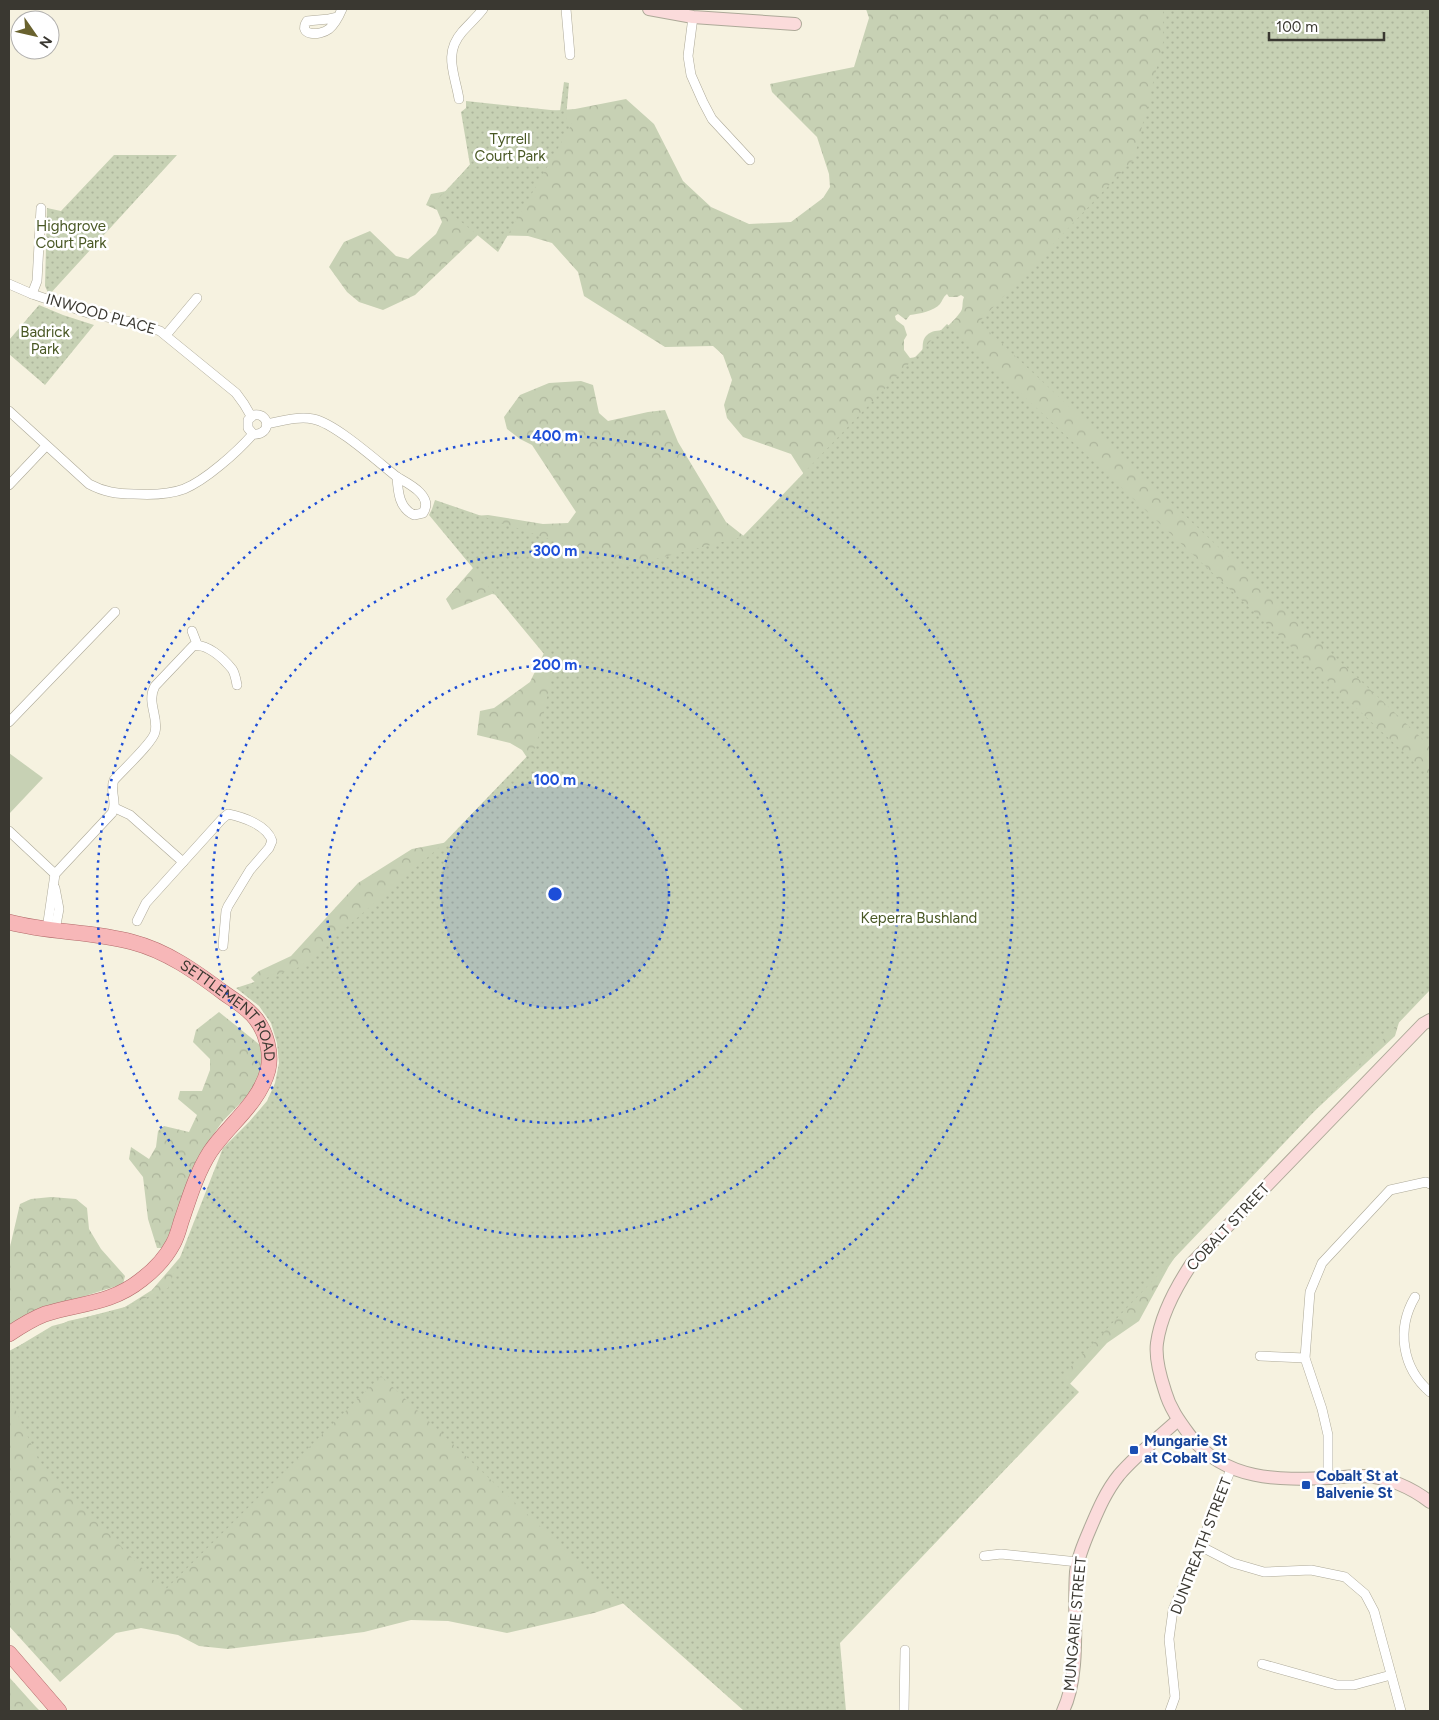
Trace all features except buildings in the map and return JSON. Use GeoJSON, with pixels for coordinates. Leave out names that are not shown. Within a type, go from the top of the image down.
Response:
{"type":"FeatureCollection","features":[{"type":"Feature","properties":{"kind":"main road","name":"SETTLEMENT ROAD"},"geometry":{"type":"LineString","coordinates":[[9,1334],[30,1320],[44,1314],[101,1302],[123,1292],[141,1280],[159,1262],[174,1243],[197,1176],[209,1153],[222,1135],[254,1100],[264,1082],[269,1054],[265,1036],[256,1019],[244,1007],[191,968],[169,957],[51,932],[14,929]]}},
{"type":"Feature","properties":{"kind":"main road"},"geometry":{"type":"LineString","coordinates":[[9,1653],[59,1711]]}},
{"type":"Feature","properties":{"kind":"street"},"geometry":{"type":"LineString","coordinates":[[460,99],[453,69],[452,49],[462,33],[483,9]]}},
{"type":"Feature","properties":{"kind":"street"},"geometry":{"type":"LineString","coordinates":[[566,9],[570,55]]}},
{"type":"Feature","properties":{"kind":"street"},"geometry":{"type":"LineString","coordinates":[[649,9],[693,17],[795,24]]}},
{"type":"Feature","properties":{"kind":"street"},"geometry":{"type":"LineString","coordinates":[[693,17],[688,56],[692,75],[712,119],[750,160]]}},
{"type":"Feature","properties":{"kind":"street"},"geometry":{"type":"LineString","coordinates":[[32,294],[37,281],[41,208]]}},
{"type":"Feature","properties":{"kind":"street","name":"INWOOD PLACE"},"geometry":{"type":"LineString","coordinates":[[9,284],[88,314],[152,327],[166,335],[178,347],[236,393],[251,416]]}},
{"type":"Feature","properties":{"kind":"street"},"geometry":{"type":"LineString","coordinates":[[166,335],[197,298]]}},
{"type":"Feature","properties":{"kind":"street"},"geometry":{"type":"LineString","coordinates":[[9,411],[89,484],[100,490],[115,494],[150,495],[170,493],[194,483],[242,447],[253,434],[263,432],[267,424]]}},
{"type":"Feature","properties":{"kind":"street"},"geometry":{"type":"LineString","coordinates":[[253,434],[247,426],[251,416],[261,415],[267,424]]}},
{"type":"Feature","properties":{"kind":"street"},"geometry":{"type":"LineString","coordinates":[[267,424],[298,419],[314,419],[322,422],[343,435],[397,477]]}},
{"type":"Feature","properties":{"kind":"street"},"geometry":{"type":"LineString","coordinates":[[9,485],[46,446]]}},
{"type":"Feature","properties":{"kind":"street"},"geometry":{"type":"LineString","coordinates":[[9,722],[115,612]]}},
{"type":"Feature","properties":{"kind":"street"},"geometry":{"type":"LineString","coordinates":[[192,632],[197,644]]}},
{"type":"Feature","properties":{"kind":"street"},"geometry":{"type":"LineString","coordinates":[[51,932],[55,877],[112,813],[114,808],[111,785],[154,737],[156,732],[151,692],[154,686],[197,644],[210,648],[233,670],[237,685]]}},
{"type":"Feature","properties":{"kind":"street"},"geometry":{"type":"LineString","coordinates":[[114,808],[130,815],[184,862]]}},
{"type":"Feature","properties":{"kind":"street"},"geometry":{"type":"LineString","coordinates":[[137,921],[146,903],[222,818],[228,814],[236,816],[266,829],[272,840],[271,844],[250,870],[228,906],[223,946]]}},
{"type":"Feature","properties":{"kind":"street"},"geometry":{"type":"LineString","coordinates":[[9,831],[55,877]]}},
{"type":"Feature","properties":{"kind":"street","name":"COBALT STREET"},"geometry":{"type":"LineString","coordinates":[[1430,1020],[1423,1024],[1192,1263],[1169,1302],[1157,1344],[1159,1374],[1168,1400],[1178,1420],[1197,1444],[1213,1458],[1231,1469],[1258,1476],[1328,1478],[1366,1476],[1394,1482],[1418,1493],[1430,1502]]}},
{"type":"Feature","properties":{"kind":"street"},"geometry":{"type":"LineString","coordinates":[[1328,1478],[1328,1435],[1306,1358],[1310,1292],[1322,1263],[1390,1190],[1426,1182],[1430,1184]]}},
{"type":"Feature","properties":{"kind":"street"},"geometry":{"type":"LineString","coordinates":[[1415,1298],[1409,1308],[1405,1330],[1405,1353],[1411,1370],[1419,1383],[1430,1392]]}},
{"type":"Feature","properties":{"kind":"street"},"geometry":{"type":"LineString","coordinates":[[1260,1356],[1306,1358]]}},
{"type":"Feature","properties":{"kind":"street","name":"MUNGARIE STREET"},"geometry":{"type":"LineString","coordinates":[[1063,1711],[1069,1696],[1073,1677],[1075,1594],[1078,1562],[1091,1526],[1112,1485],[1135,1459],[1178,1420]]}},
{"type":"Feature","properties":{"kind":"street","name":"DUNTREATH STREET"},"geometry":{"type":"LineString","coordinates":[[1170,1711],[1175,1697],[1169,1639],[1173,1610],[1231,1469]]}},
{"type":"Feature","properties":{"kind":"street"},"geometry":{"type":"LineString","coordinates":[[1200,1546],[1232,1562],[1264,1572],[1310,1570],[1345,1577],[1365,1594],[1374,1611],[1401,1711]]}},
{"type":"Feature","properties":{"kind":"street"},"geometry":{"type":"LineString","coordinates":[[984,1556],[1001,1554],[1078,1562]]}},
{"type":"Feature","properties":{"kind":"street"},"geometry":{"type":"LineString","coordinates":[[904,1711],[905,1650]]}},
{"type":"Feature","properties":{"kind":"street"},"geometry":{"type":"LineString","coordinates":[[1262,1664],[1337,1685],[1354,1685],[1391,1675]]}},
{"type":"Feature","properties":{"kind":"green space","name":"Keperra Bushland"},"geometry":{"type":"Polygon","coordinates":[[[866,9],[1430,9],[1430,902],[1395,1036],[1205,1213],[1169,1266],[1139,1321],[1107,1343],[993,1469],[772,1555],[594,1613],[507,1633],[448,1621],[411,1620],[364,1632],[228,1649],[199,1646],[178,1635],[141,1628],[116,1633],[60,1682],[9,1626],[9,1354],[12,1350],[52,1326],[125,1307],[152,1290],[189,1247],[276,1100],[284,1014],[251,978],[259,971],[291,956],[358,883],[412,849],[453,841],[536,771],[522,750],[510,743],[477,735],[480,711],[494,708],[530,682],[544,653],[536,639],[513,616],[513,604],[504,596],[492,594],[452,610],[446,599],[473,568],[460,517],[488,515],[543,524],[568,523],[576,512],[532,445],[507,429],[504,417],[520,395],[549,383],[581,381],[593,385],[599,413],[608,421],[665,410],[678,442],[726,522],[745,537],[805,476],[791,454],[743,437],[727,418],[724,405],[732,380],[723,355],[713,346],[665,347],[584,296],[578,272],[552,243],[528,236],[478,235],[415,295],[383,310],[359,302],[347,292],[329,267],[344,242],[370,231],[396,256],[408,259],[436,234],[442,222],[437,210],[426,205],[431,194],[447,191],[472,162],[495,115],[575,109],[626,99],[654,124],[683,181],[711,207],[749,224],[791,222],[823,198],[830,187],[829,174],[817,137],[772,92],[770,84],[854,67],[869,18],[866,9]],[[947,294],[934,309],[910,315],[906,320],[898,314],[895,316],[896,320],[904,326],[907,335],[904,340],[904,350],[910,358],[922,353],[926,336],[931,332],[946,328],[961,311],[964,297],[961,295],[949,297],[947,294]]]}},
{"type":"Feature","properties":{"kind":"green space"},"geometry":{"type":"Polygon","coordinates":[[[1163,9],[1430,9],[1430,746],[979,322],[1134,159],[1163,43],[1163,9]]]}},
{"type":"Feature","properties":{"kind":"green space","name":"Tyrrell Court Park"},"geometry":{"type":"Polygon","coordinates":[[[564,82],[569,83],[566,118],[572,124],[498,252],[436,201],[470,165],[461,112],[466,108],[466,101],[560,111],[564,82]]]}},
{"type":"Feature","properties":{"kind":"green space","name":"Highgrove Court Park"},"geometry":{"type":"Polygon","coordinates":[[[114,155],[177,155],[49,295],[45,286],[47,208],[61,211],[114,155]]]}},
{"type":"Feature","properties":{"kind":"green space","name":"Badrick Park"},"geometry":{"type":"Polygon","coordinates":[[[39,305],[94,325],[45,385],[9,354],[9,340],[39,305]]]}},
{"type":"Feature","properties":{"kind":"green space","name":"Keperra Bushland"},"geometry":{"type":"Polygon","coordinates":[[[947,324],[1430,777],[1430,990],[1062,1376],[1079,1392],[840,1643],[846,1711],[744,1711],[599,1582],[381,1376],[164,1591],[39,1461],[9,1396],[9,1351],[68,1321],[118,1310],[168,1288],[223,1148],[267,1101],[275,1083],[279,1063],[277,1043],[271,1023],[259,1006],[236,988],[300,967],[442,845],[536,747],[554,666],[429,515],[435,500],[628,566],[742,537],[947,324]]]}},
{"type":"Feature","properties":{"kind":"green space"},"geometry":{"type":"Polygon","coordinates":[[[9,753],[43,778],[9,814],[9,753]]]}},
{"type":"Feature","properties":{"kind":"green space"},"geometry":{"type":"Polygon","coordinates":[[[219,1012],[260,1045],[262,1058],[259,1077],[251,1092],[222,1122],[200,1154],[166,1248],[157,1248],[148,1219],[143,1177],[129,1159],[131,1147],[149,1159],[156,1147],[158,1131],[164,1126],[189,1132],[197,1115],[178,1099],[180,1091],[202,1091],[210,1070],[210,1059],[193,1042],[196,1030],[219,1012]]]}},
{"type":"Feature","properties":{"kind":"green space"},"geometry":{"type":"Polygon","coordinates":[[[51,1197],[76,1199],[87,1208],[89,1229],[101,1249],[125,1276],[123,1284],[47,1308],[9,1325],[9,1251],[20,1204],[31,1199],[51,1197]]]}},
{"type":"Feature","properties":{"kind":"green space"},"geometry":{"type":"Polygon","coordinates":[[[9,1677],[36,1707],[40,1711],[9,1711],[9,1677]]]}},
{"type":"Feature","properties":{"kind":"place","name":"Mungarie St at Cobalt St"},"geometry":{"type":"Point","coordinates":[1134,1450]}},
{"type":"Feature","properties":{"kind":"place","name":"Cobalt St at Balvenie St"},"geometry":{"type":"Point","coordinates":[1306,1485]}}]}
